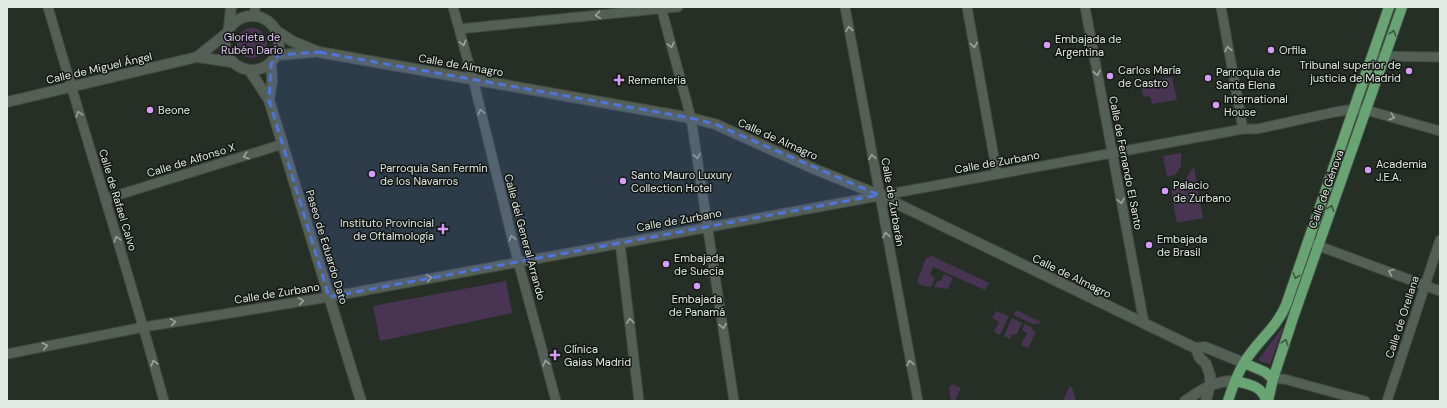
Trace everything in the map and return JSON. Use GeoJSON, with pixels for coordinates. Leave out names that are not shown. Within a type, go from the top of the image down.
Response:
{"type":"FeatureCollection","features":[{"type":"Feature","properties":{"kind":"main road","name":"Calle de Génova"},"geometry":{"type":"LineString","coordinates":[[1267,401],[1354,110],[1389,7]]}},
{"type":"Feature","properties":{"kind":"main road","name":"Calle de Génova"},"geometry":{"type":"LineString","coordinates":[[1228,401],[1235,381],[1244,363],[1279,321],[1286,306],[1359,133],[1384,56],[1402,7]]}},
{"type":"Feature","properties":{"kind":"main road"},"geometry":{"type":"LineString","coordinates":[[1244,363],[1265,372],[1273,379]]}},
{"type":"Feature","properties":{"kind":"main road"},"geometry":{"type":"LineString","coordinates":[[1235,381],[1256,387],[1264,393],[1267,401]]}},
{"type":"Feature","properties":{"kind":"street","name":"Calle de Rafael Calvo"},"geometry":{"type":"LineString","coordinates":[[48,7],[144,327],[164,401]]}},
{"type":"Feature","properties":{"kind":"street"},"geometry":{"type":"LineString","coordinates":[[228,31],[236,21],[256,10],[270,22],[277,31],[280,44],[278,55],[271,64],[261,70],[250,71],[240,68],[232,62],[226,52],[224,43],[228,31],[232,7]]}},
{"type":"Feature","properties":{"kind":"street","name":"Calle del General Arrando"},"geometry":{"type":"LineString","coordinates":[[453,7],[556,401]]}},
{"type":"Feature","properties":{"kind":"street"},"geometry":{"type":"LineString","coordinates":[[459,29],[678,7]]}},
{"type":"Feature","properties":{"kind":"street","name":"Calle de Zurbarán"},"geometry":{"type":"LineString","coordinates":[[845,7],[918,401]]}},
{"type":"Feature","properties":{"kind":"street"},"geometry":{"type":"LineString","coordinates":[[967,7],[997,174]]}},
{"type":"Feature","properties":{"kind":"street","name":"Calle de Fernando El Santo"},"geometry":{"type":"LineString","coordinates":[[1085,7],[1144,323]]}},
{"type":"Feature","properties":{"kind":"street"},"geometry":{"type":"LineString","coordinates":[[1221,7],[1243,129]]}},
{"type":"Feature","properties":{"kind":"street"},"geometry":{"type":"LineString","coordinates":[[661,8],[691,118],[734,401]]}},
{"type":"Feature","properties":{"kind":"street","name":"Calle de Miguel Ángel"},"geometry":{"type":"LineString","coordinates":[[197,57],[228,31]]}},
{"type":"Feature","properties":{"kind":"street","name":"Calle de Almagro"},"geometry":{"type":"LineString","coordinates":[[277,31],[292,41],[319,52],[691,118],[715,124],[818,170],[879,195],[1196,348],[1205,347],[1244,363]]}},
{"type":"Feature","properties":{"kind":"street","name":"Calle de Almagro"},"geometry":{"type":"LineString","coordinates":[[278,55],[319,52]]}},
{"type":"Feature","properties":{"kind":"street"},"geometry":{"type":"LineString","coordinates":[[1373,56],[1440,56]]}},
{"type":"Feature","properties":{"kind":"street","name":"Calle de Miguel Ángel"},"geometry":{"type":"LineString","coordinates":[[7,102],[197,57],[232,62]]}},
{"type":"Feature","properties":{"kind":"street","name":"Paseo de Eduardo Dato"},"geometry":{"type":"LineString","coordinates":[[270,100],[272,81],[271,64]]}},
{"type":"Feature","properties":{"kind":"street","name":"Paseo de Eduardo Dato"},"geometry":{"type":"LineString","coordinates":[[250,71],[270,100],[361,401]]}},
{"type":"Feature","properties":{"kind":"street","name":"Calle de Zurbano"},"geometry":{"type":"LineString","coordinates":[[7,354],[144,327],[329,297],[1243,129],[1257,129],[1335,112],[1366,110],[1440,131]]}},
{"type":"Feature","properties":{"kind":"street","name":"Calle de Alfonso X"},"geometry":{"type":"LineString","coordinates":[[105,198],[283,144]]}},
{"type":"Feature","properties":{"kind":"street","name":"Calle de Orellana"},"geometry":{"type":"LineString","coordinates":[[1387,401],[1440,240]]}},
{"type":"Feature","properties":{"kind":"street"},"geometry":{"type":"LineString","coordinates":[[620,243],[639,401]]}},
{"type":"Feature","properties":{"kind":"street"},"geometry":{"type":"LineString","coordinates":[[1313,243],[1440,291]]}},
{"type":"Feature","properties":{"kind":"street"},"geometry":{"type":"LineString","coordinates":[[1196,348],[1199,357],[1209,369],[1210,385],[1206,401]]}},
{"type":"Feature","properties":{"kind":"street"},"geometry":{"type":"LineString","coordinates":[[1273,379],[1284,379],[1365,401]]}},
{"type":"Feature","properties":{"kind":"street"},"geometry":{"type":"LineString","coordinates":[[1185,401],[1210,385],[1220,382],[1235,381]]}},
{"type":"Feature","properties":{"kind":"highlighted area"},"geometry":{"type":"Polygon","coordinates":[[[319,52],[691,118],[715,124],[879,195],[329,297],[269,100],[271,64],[278,55],[319,52]]]}},
{"type":"Feature","properties":{"kind":"green space","name":"Glorieta de Rubén Darío"},"geometry":{"type":"Polygon","coordinates":[[[252,28],[262,33],[267,43],[262,53],[252,58],[242,53],[237,43],[242,33],[252,28]]]}},
{"type":"Feature","properties":{"kind":"green space"},"geometry":{"type":"Polygon","coordinates":[[[1172,77],[1177,100],[1152,104],[1150,96],[1143,97],[1142,86],[1140,86],[1139,83],[1172,77]]]}},
{"type":"Feature","properties":{"kind":"green space"},"geometry":{"type":"Polygon","coordinates":[[[1181,153],[1181,167],[1175,175],[1167,177],[1163,156],[1181,153]]]}},
{"type":"Feature","properties":{"kind":"green space"},"geometry":{"type":"Polygon","coordinates":[[[1194,166],[1203,218],[1177,223],[1171,191],[1186,179],[1194,166]]]}},
{"type":"Feature","properties":{"kind":"green space"},"geometry":{"type":"Polygon","coordinates":[[[930,255],[989,283],[985,290],[933,267],[930,274],[935,278],[931,287],[920,285],[917,281],[926,258],[929,258],[930,255]]]}},
{"type":"Feature","properties":{"kind":"green space"},"geometry":{"type":"Polygon","coordinates":[[[944,274],[953,278],[948,289],[934,287],[938,280],[941,281],[944,274]]]}},
{"type":"Feature","properties":{"kind":"green space"},"geometry":{"type":"Polygon","coordinates":[[[506,281],[512,313],[380,341],[373,306],[506,281]]]}},
{"type":"Feature","properties":{"kind":"green space"},"geometry":{"type":"Polygon","coordinates":[[[1016,310],[1041,322],[1040,324],[1036,323],[1035,325],[1014,315],[1016,310]]]}},
{"type":"Feature","properties":{"kind":"green space"},"geometry":{"type":"Polygon","coordinates":[[[996,311],[1009,316],[1000,335],[994,332],[999,322],[992,318],[996,311]]]}},
{"type":"Feature","properties":{"kind":"green space"},"geometry":{"type":"Polygon","coordinates":[[[1012,318],[1022,323],[1016,335],[1012,334],[1010,339],[1004,336],[1012,318]]]}},
{"type":"Feature","properties":{"kind":"green space"},"geometry":{"type":"Polygon","coordinates":[[[1025,324],[1033,328],[1032,330],[1036,332],[1028,348],[1021,345],[1027,333],[1022,330],[1025,324]]]}},
{"type":"Feature","properties":{"kind":"green space"},"geometry":{"type":"Polygon","coordinates":[[[1282,328],[1270,365],[1258,360],[1282,328]]]}},
{"type":"Feature","properties":{"kind":"green space"},"geometry":{"type":"Polygon","coordinates":[[[953,384],[961,388],[955,400],[958,401],[951,401],[949,387],[953,384]]]}},
{"type":"Feature","properties":{"kind":"green space"},"geometry":{"type":"Polygon","coordinates":[[[1069,387],[1072,387],[1076,401],[1063,401],[1069,387]]]}},
{"type":"Feature","properties":{"kind":"place","name":"Embajada de Argentina"},"geometry":{"type":"Point","coordinates":[1047,45]}},
{"type":"Feature","properties":{"kind":"place","name":"Orfila"},"geometry":{"type":"Point","coordinates":[1271,50]}},
{"type":"Feature","properties":{"kind":"place","name":"Tribunal superior de justicia de Madrid"},"geometry":{"type":"Point","coordinates":[1409,71]}},
{"type":"Feature","properties":{"kind":"place","name":"Carlos María de Castro"},"geometry":{"type":"Point","coordinates":[1110,76]}},
{"type":"Feature","properties":{"kind":"place","name":"Parroquia de Santa Elena"},"geometry":{"type":"Point","coordinates":[1208,78]}},
{"type":"Feature","properties":{"kind":"place","name":"Rementeria"},"geometry":{"type":"Point","coordinates":[619,80]}},
{"type":"Feature","properties":{"kind":"place","name":"International House"},"geometry":{"type":"Point","coordinates":[1216,105]}},
{"type":"Feature","properties":{"kind":"place","name":"Beone"},"geometry":{"type":"Point","coordinates":[150,110]}},
{"type":"Feature","properties":{"kind":"place","name":"Academia J.E.A."},"geometry":{"type":"Point","coordinates":[1368,170]}},
{"type":"Feature","properties":{"kind":"place","name":"Parroquia San Fermín de los Navarros"},"geometry":{"type":"Point","coordinates":[372,174]}},
{"type":"Feature","properties":{"kind":"place","name":"Santo Mauro Luxury Collection Hotel"},"geometry":{"type":"Point","coordinates":[623,181]}},
{"type":"Feature","properties":{"kind":"place","name":"Palacio de Zurbano"},"geometry":{"type":"Point","coordinates":[1165,191]}},
{"type":"Feature","properties":{"kind":"place","name":"Instituto Provincial de Oftalmología"},"geometry":{"type":"Point","coordinates":[443,229]}},
{"type":"Feature","properties":{"kind":"place","name":"Embajada de Brasil"},"geometry":{"type":"Point","coordinates":[1149,245]}},
{"type":"Feature","properties":{"kind":"place","name":"Embajada de Suecia"},"geometry":{"type":"Point","coordinates":[666,264]}},
{"type":"Feature","properties":{"kind":"place","name":"Embajada de Panamá"},"geometry":{"type":"Point","coordinates":[697,286]}},
{"type":"Feature","properties":{"kind":"place","name":"Clínica Gaias Madrid"},"geometry":{"type":"Point","coordinates":[555,355]}}]}
